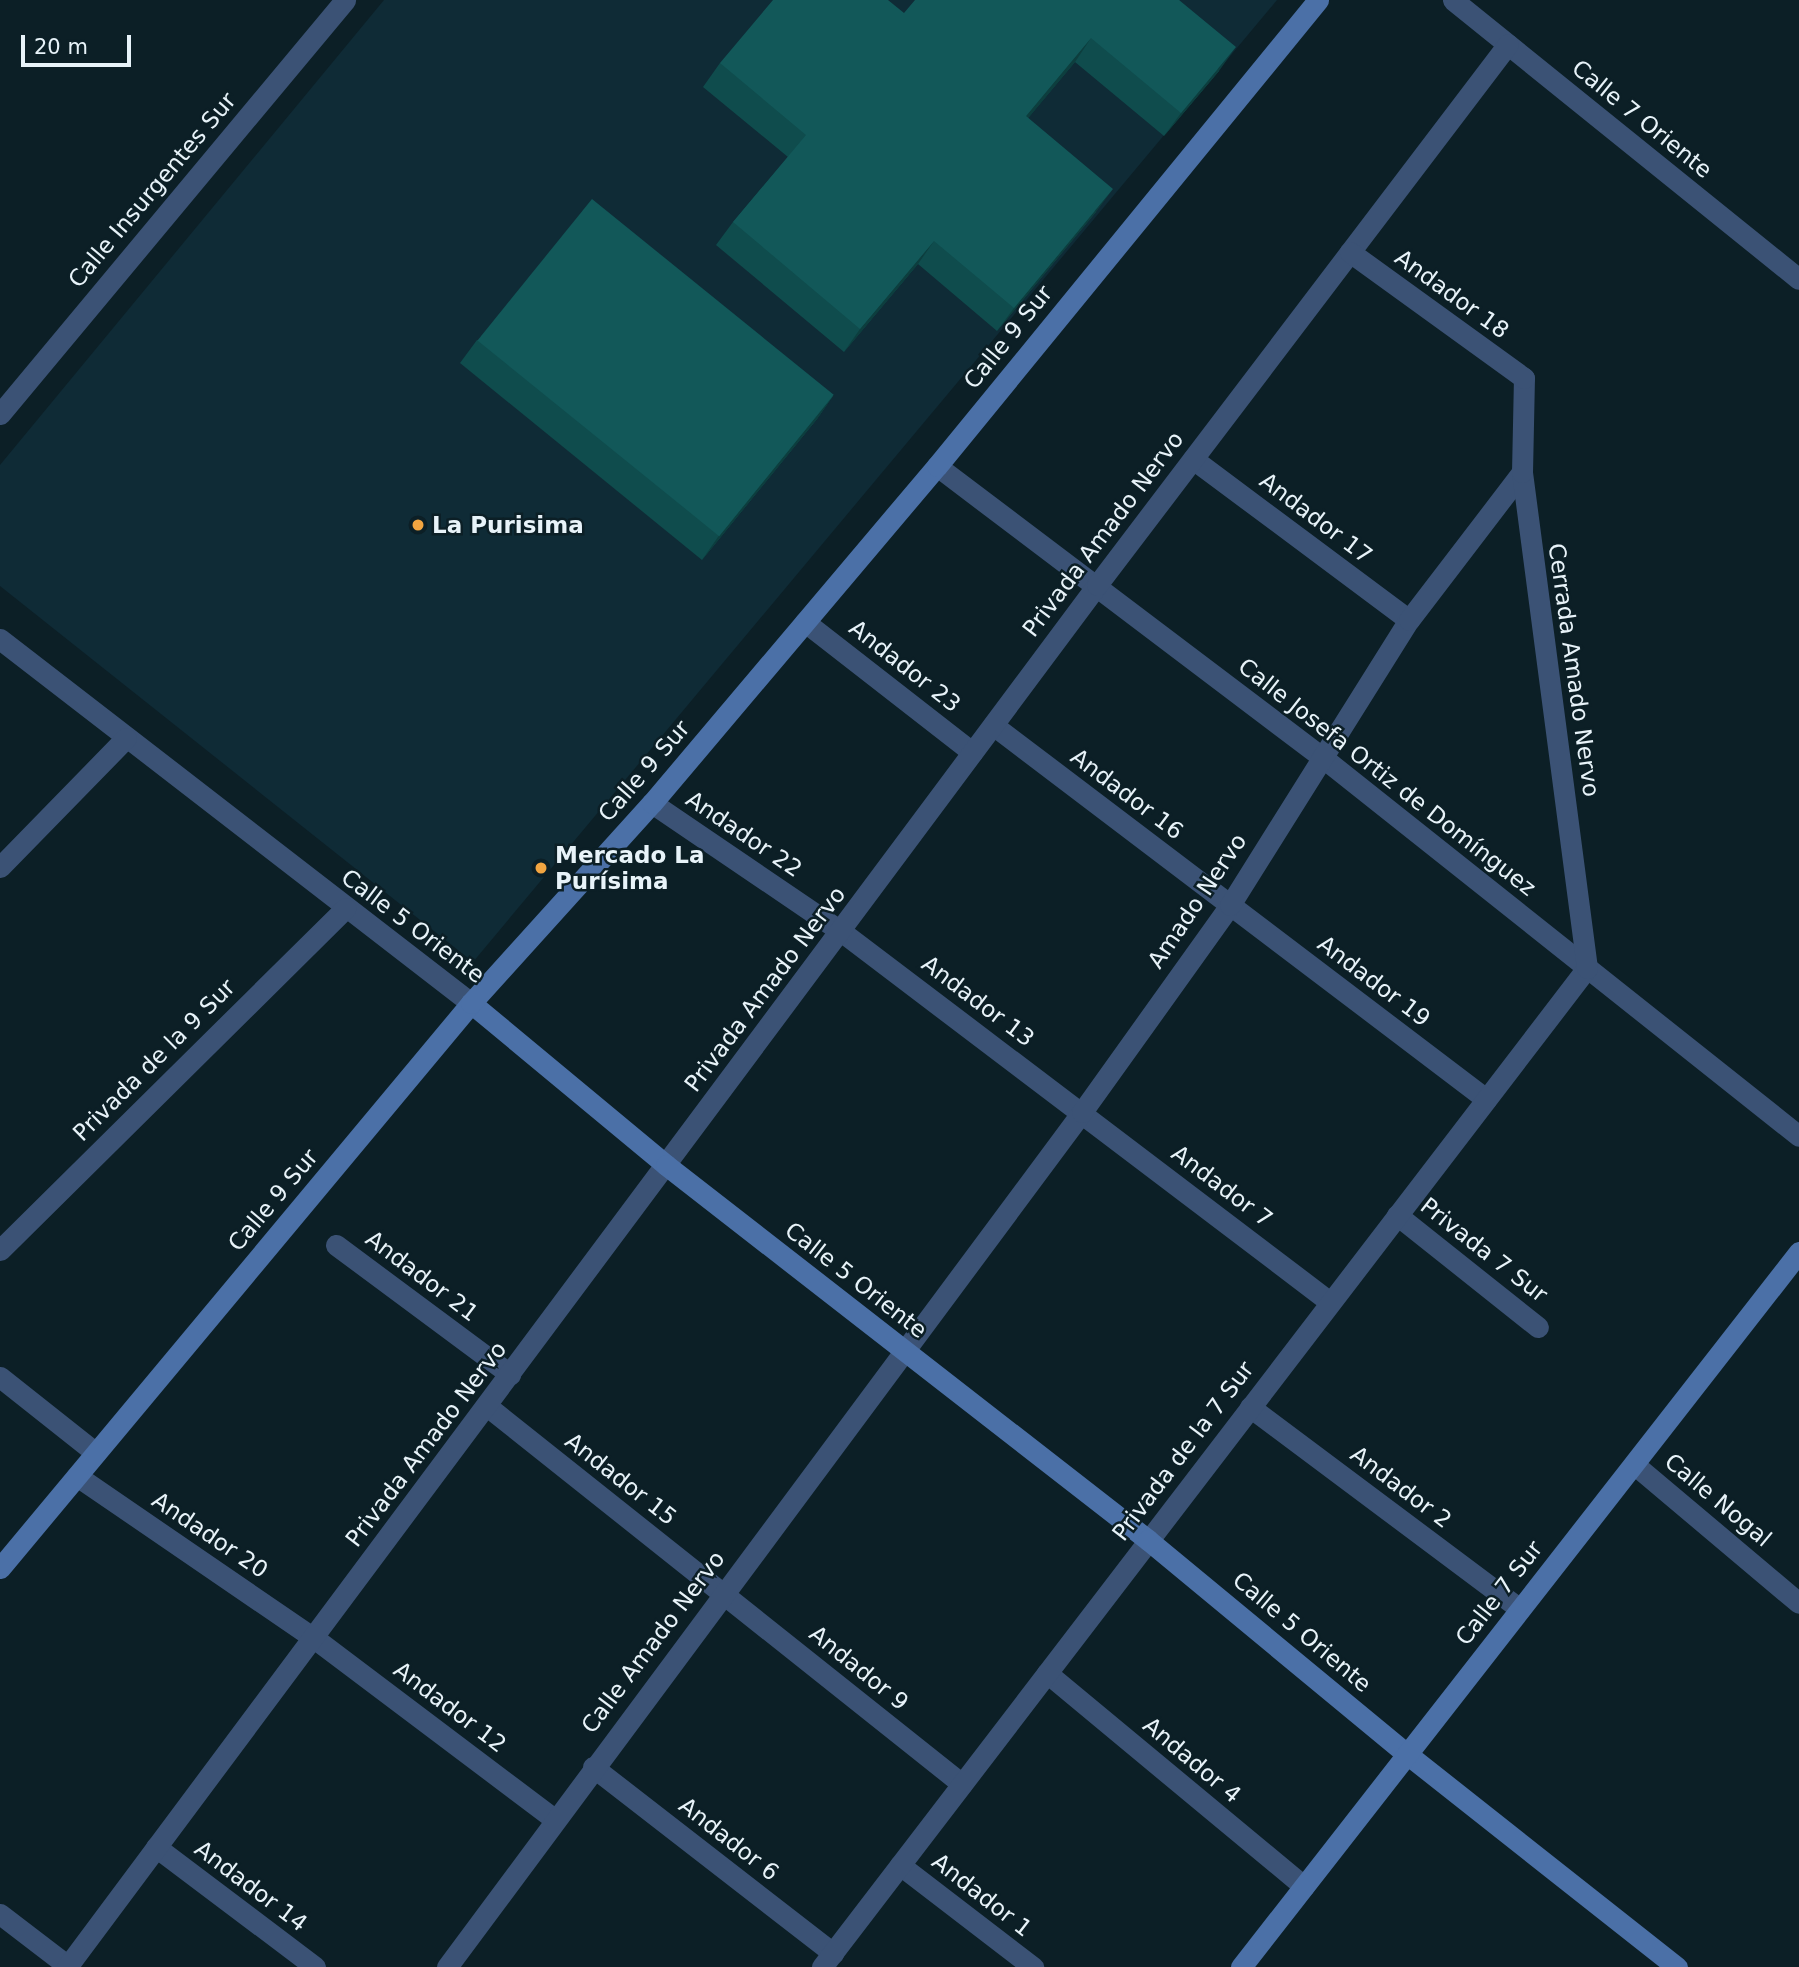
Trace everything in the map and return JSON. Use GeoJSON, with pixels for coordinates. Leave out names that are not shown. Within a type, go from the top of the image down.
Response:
{"type":"FeatureCollection","features":[{"type":"Feature","properties":{"kind":"main road","name":"Calle 9 Sur"},"geometry":{"type":"LineString","coordinates":[[0,1568],[471,1003],[652,803],[937,466],[1318,0]]}},
{"type":"Feature","properties":{"kind":"main road","name":"Calle 5 Oriente"},"geometry":{"type":"LineString","coordinates":[[471,1003],[666,1165],[1149,1540],[1407,1754],[1677,1967]]}},
{"type":"Feature","properties":{"kind":"main road","name":"Calle 7 Sur"},"geometry":{"type":"LineString","coordinates":[[1241,1967],[1799,1252]]}},
{"type":"Feature","properties":{"kind":"street","name":"Calle Insurgentes Sur"},"geometry":{"type":"LineString","coordinates":[[0,414],[345,0]]}},
{"type":"Feature","properties":{"kind":"street","name":"Calle 7 Oriente"},"geometry":{"type":"LineString","coordinates":[[1453,0],[1799,279]]}},
{"type":"Feature","properties":{"kind":"street","name":"Privada Amado Nervo"},"geometry":{"type":"LineString","coordinates":[[67,1967],[842,932],[972,752],[1508,44]]}},
{"type":"Feature","properties":{"kind":"street","name":"Andador 18"},"geometry":{"type":"LineString","coordinates":[[1350,252],[1524,378]]}},
{"type":"Feature","properties":{"kind":"street","name":"Cerrada Amado Nervo"},"geometry":{"type":"LineString","coordinates":[[1524,378],[1522,472],[1587,968]]}},
{"type":"Feature","properties":{"kind":"street","name":"Andador 17"},"geometry":{"type":"LineString","coordinates":[[1193,459],[1409,620]]}},
{"type":"Feature","properties":{"kind":"street","name":"Calle Josefa Ortiz de Domínguez"},"geometry":{"type":"LineString","coordinates":[[937,466],[1322,757],[1799,1136]]}},
{"type":"Feature","properties":{"kind":"street","name":"Amado Nervo"},"geometry":{"type":"LineString","coordinates":[[904,1352],[1082,1112],[1230,905],[1409,620],[1522,472]]}},
{"type":"Feature","properties":{"kind":"street","name":"Andador 23"},"geometry":{"type":"LineString","coordinates":[[805,622],[972,752]]}},
{"type":"Feature","properties":{"kind":"street","name":"Calle 5 Oriente"},"geometry":{"type":"LineString","coordinates":[[0,639],[471,1003]]}},
{"type":"Feature","properties":{"kind":"street","name":"Andador 16"},"geometry":{"type":"LineString","coordinates":[[993,725],[1230,905]]}},
{"type":"Feature","properties":{"kind":"street"},"geometry":{"type":"LineString","coordinates":[[0,867],[126,738]]}},
{"type":"Feature","properties":{"kind":"street","name":"Andador 22"},"geometry":{"type":"LineString","coordinates":[[652,803],[842,932]]}},
{"type":"Feature","properties":{"kind":"street","name":"Andador 19"},"geometry":{"type":"LineString","coordinates":[[1230,905],[1486,1099]]}},
{"type":"Feature","properties":{"kind":"street","name":"Privada de la 9 Sur"},"geometry":{"type":"LineString","coordinates":[[0,1250],[345,908]]}},
{"type":"Feature","properties":{"kind":"street","name":"Andador 13"},"geometry":{"type":"LineString","coordinates":[[842,932],[1082,1112]]}},
{"type":"Feature","properties":{"kind":"street","name":"Privada de la 7 Sur"},"geometry":{"type":"LineString","coordinates":[[827,1960],[1587,968]]}},
{"type":"Feature","properties":{"kind":"street","name":"Andador 7"},"geometry":{"type":"LineString","coordinates":[[1082,1112],[1330,1302]]}},
{"type":"Feature","properties":{"kind":"street","name":"Privada 7 Sur"},"geometry":{"type":"LineString","coordinates":[[1397,1215],[1538,1327]]}},
{"type":"Feature","properties":{"kind":"street","name":"Andador 21"},"geometry":{"type":"LineString","coordinates":[[336,1245],[510,1374]]}},
{"type":"Feature","properties":{"kind":"street","name":"Calle Amado Nervo"},"geometry":{"type":"LineString","coordinates":[[451,1966],[554,1819],[904,1352]]}},
{"type":"Feature","properties":{"kind":"street"},"geometry":{"type":"LineString","coordinates":[[0,1377],[96,1453]]}},
{"type":"Feature","properties":{"kind":"street","name":"Andador 15"},"geometry":{"type":"LineString","coordinates":[[487,1406],[723,1594]]}},
{"type":"Feature","properties":{"kind":"street","name":"Andador 2"},"geometry":{"type":"LineString","coordinates":[[1250,1407],[1520,1609]]}},
{"type":"Feature","properties":{"kind":"street","name":"Calle Nogal"},"geometry":{"type":"LineString","coordinates":[[1635,1465],[1799,1603]]}},
{"type":"Feature","properties":{"kind":"street","name":"Andador 20"},"geometry":{"type":"LineString","coordinates":[[77,1476],[314,1638]]}},
{"type":"Feature","properties":{"kind":"street","name":"Andador 9"},"geometry":{"type":"LineString","coordinates":[[723,1594],[962,1784]]}},
{"type":"Feature","properties":{"kind":"street","name":"Andador 12"},"geometry":{"type":"LineString","coordinates":[[314,1638],[554,1819]]}},
{"type":"Feature","properties":{"kind":"street","name":"Andador 4"},"geometry":{"type":"LineString","coordinates":[[1047,1673],[1304,1886]]}},
{"type":"Feature","properties":{"kind":"street","name":"Andador 6"},"geometry":{"type":"LineString","coordinates":[[593,1767],[827,1960]]}},
{"type":"Feature","properties":{"kind":"street","name":"Andador 14"},"geometry":{"type":"LineString","coordinates":[[156,1847],[315,1967]]}},
{"type":"Feature","properties":{"kind":"street","name":"Andador 1"},"geometry":{"type":"LineString","coordinates":[[900,1865],[1033,1967]]}},
{"type":"Feature","properties":{"kind":"street"},"geometry":{"type":"LineString","coordinates":[[0,1914],[67,1967]]}},
{"type":"Feature","properties":{"kind":"shaded area","name":"La Purisima"},"geometry":{"type":"Polygon","coordinates":[[[384,0],[1277,0],[473,962],[0,586],[0,465],[384,0]]]}},
{"type":"Feature","properties":{"kind":"building"},"geometry":{"type":"Polygon","coordinates":[[[773,0],[888,0],[904,13],[915,0],[1179,0],[1236,47],[1181,113],[1091,38],[1026,116],[1113,189],[1014,308],[934,241],[860,329],[733,222],[806,135],[720,63],[773,0]]]}},
{"type":"Feature","properties":{"kind":"building"},"geometry":{"type":"Polygon","coordinates":[[[592,199],[834,395],[719,536],[477,340],[592,199]]]}},
{"type":"Feature","properties":{"kind":"place","name":"La Purisima"},"geometry":{"type":"Point","coordinates":[418,525]}},
{"type":"Feature","properties":{"kind":"place","name":"Mercado La Purísima"},"geometry":{"type":"Point","coordinates":[541,868]}}]}
